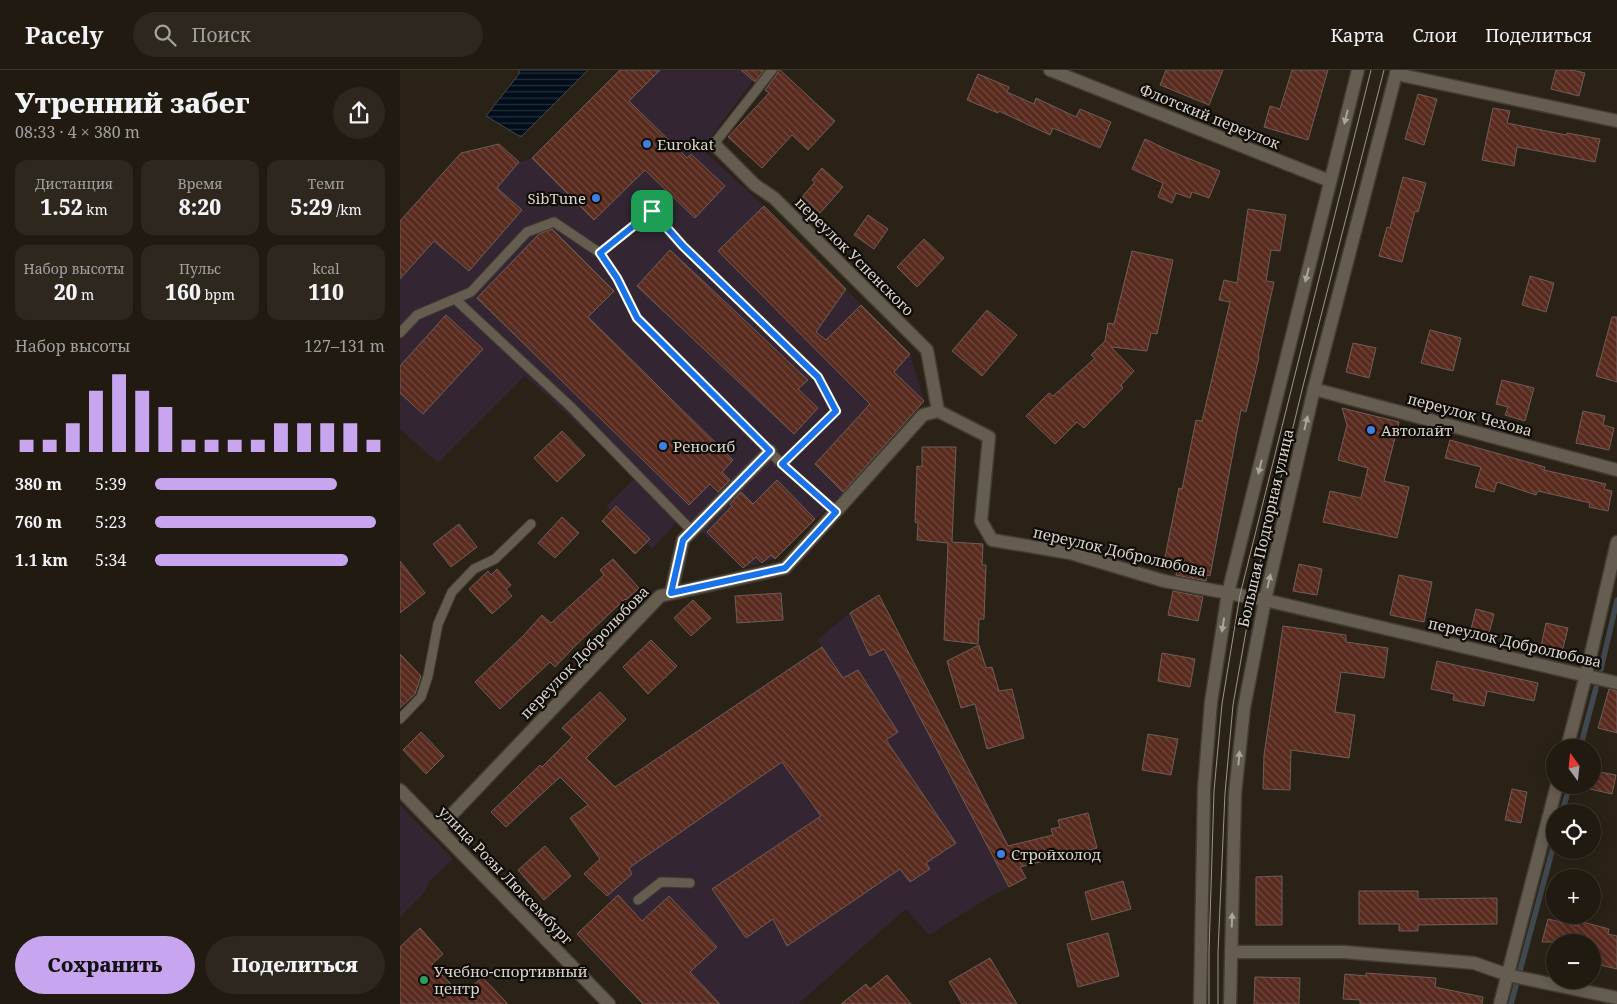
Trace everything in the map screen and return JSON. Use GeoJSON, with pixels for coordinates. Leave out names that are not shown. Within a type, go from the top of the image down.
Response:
{"type":"FeatureCollection","features":[{"type":"Feature","properties":{"kind":"street","name":"Флотский переулок"},"geometry":{"type":"LineString","coordinates":[[1050,70],[1330,181]]}},
{"type":"Feature","properties":{"kind":"street","name":"Большая Подгорная улица"},"geometry":{"type":"LineString","coordinates":[[1200,1004],[1204,789],[1211,702],[1228,592],[1358,70]]}},
{"type":"Feature","properties":{"kind":"street","name":"Большая Подгорная улица"},"geometry":{"type":"LineString","coordinates":[[1230,1004],[1235,794],[1243,717],[1264,600],[1314,389],[1397,72]]}},
{"type":"Feature","properties":{"kind":"street"},"geometry":{"type":"LineString","coordinates":[[1397,72],[1617,121]]}},
{"type":"Feature","properties":{"kind":"street","name":"переулок Успенского"},"geometry":{"type":"LineString","coordinates":[[714,144],[755,185],[774,198],[927,350],[938,411]]}},
{"type":"Feature","properties":{"kind":"street","name":"переулок Чехова"},"geometry":{"type":"LineString","coordinates":[[1314,389],[1617,470]]}},
{"type":"Feature","properties":{"kind":"street","name":"переулок Добролюбова"},"geometry":{"type":"LineString","coordinates":[[438,829],[660,596],[785,568],[923,415],[938,411],[989,437],[981,521],[992,540],[1070,553],[1164,580],[1264,600],[1617,683]]}},
{"type":"Feature","properties":{"kind":"street"},"geometry":{"type":"LineString","coordinates":[[671,593],[683,540],[770,451]]}},
{"type":"Feature","properties":{"kind":"street"},"geometry":{"type":"LineString","coordinates":[[1569,739],[1617,542]]}},
{"type":"Feature","properties":{"kind":"street","name":"улица Розы Люксембург"},"geometry":{"type":"LineString","coordinates":[[400,790],[609,1004]]}},
{"type":"Feature","properties":{"kind":"street"},"geometry":{"type":"LineString","coordinates":[[1500,1004],[1555,794]]}},
{"type":"Feature","properties":{"kind":"street"},"geometry":{"type":"LineString","coordinates":[[1231,952],[1353,953],[1474,963],[1508,975],[1617,998]]}},
{"type":"Feature","properties":{"kind":"lane"},"geometry":{"type":"LineString","coordinates":[[714,144],[772,70]]}},
{"type":"Feature","properties":{"kind":"lane"},"geometry":{"type":"LineString","coordinates":[[600,253],[652,211],[683,246],[818,377],[836,411],[782,464]]}},
{"type":"Feature","properties":{"kind":"lane"},"geometry":{"type":"LineString","coordinates":[[400,333],[417,315],[471,292],[527,232],[554,222],[600,253],[617,278],[637,318],[782,464],[836,512]]}},
{"type":"Feature","properties":{"kind":"lane"},"geometry":{"type":"LineString","coordinates":[[455,299],[570,406],[692,531]]}},
{"type":"Feature","properties":{"kind":"lane"},"geometry":{"type":"LineString","coordinates":[[400,719],[420,697],[428,676],[438,624],[452,592],[474,569],[495,559],[531,524]]}},
{"type":"Feature","properties":{"kind":"lane"},"geometry":{"type":"LineString","coordinates":[[638,900],[661,882],[690,883]]}},
{"type":"Feature","properties":{"kind":"shaded area"},"geometry":{"type":"Polygon","coordinates":[[[620,70],[761,70],[702,149],[764,206],[910,354],[924,401],[844,492],[775,559],[743,568],[683,516],[652,549],[606,507],[636,477],[525,376],[438,463],[400,429],[400,221],[461,153],[499,144],[519,162],[532,158],[620,70]]]}},
{"type":"Feature","properties":{"kind":"shaded area"},"geometry":{"type":"Polygon","coordinates":[[[879,595],[1026,878],[988,898],[929,935],[906,909],[798,1004],[720,1004],[690,972],[717,947],[669,896],[642,921],[618,895],[612,901],[584,874],[600,859],[570,818],[822,647],[817,640],[850,613],[879,595]]]}},
{"type":"Feature","properties":{"kind":"shaded area"},"geometry":{"type":"Polygon","coordinates":[[[400,805],[453,859],[429,882],[425,892],[400,917],[400,805]]]}},
{"type":"Feature","properties":{"kind":"water"},"geometry":{"type":"Polygon","coordinates":[[[519,70],[588,70],[521,137],[486,116],[519,74],[519,70]]]}},
{"type":"Feature","properties":{"kind":"building"},"geometry":{"type":"Polygon","coordinates":[[[620,70],[660,70],[629,101],[687,158],[691,154],[725,186],[695,218],[645,170],[594,220],[532,158],[620,70]]]}},
{"type":"Feature","properties":{"kind":"building"},"geometry":{"type":"Polygon","coordinates":[[[741,70],[764,70],[755,82],[741,70]]]}},
{"type":"Feature","properties":{"kind":"building"},"geometry":{"type":"Polygon","coordinates":[[[778,70],[835,121],[808,150],[792,135],[762,168],[728,137],[769,93],[765,90],[778,70]]]}},
{"type":"Feature","properties":{"kind":"building"},"geometry":{"type":"Polygon","coordinates":[[[1166,70],[1223,70],[1209,105],[1160,85],[1166,70]]]}},
{"type":"Feature","properties":{"kind":"building"},"geometry":{"type":"Polygon","coordinates":[[[1292,70],[1328,70],[1308,140],[1264,127],[1270,106],[1280,109],[1292,70]]]}},
{"type":"Feature","properties":{"kind":"building"},"geometry":{"type":"Polygon","coordinates":[[[1556,70],[1572,70],[1585,73],[1579,96],[1551,89],[1556,70]]]}},
{"type":"Feature","properties":{"kind":"building"},"geometry":{"type":"Polygon","coordinates":[[[978,74],[1009,87],[1007,92],[1034,104],[1036,98],[1076,117],[1080,109],[1111,122],[1100,148],[1053,128],[1050,135],[999,111],[998,113],[967,100],[978,74]]]}},
{"type":"Feature","properties":{"kind":"building"},"geometry":{"type":"Polygon","coordinates":[[[1418,94],[1437,99],[1424,145],[1405,139],[1418,94]]]}},
{"type":"Feature","properties":{"kind":"building"},"geometry":{"type":"Polygon","coordinates":[[[1493,108],[1510,111],[1507,123],[1566,135],[1567,133],[1600,139],[1595,162],[1517,147],[1514,166],[1482,160],[1493,108]]]}},
{"type":"Feature","properties":{"kind":"building"},"geometry":{"type":"Polygon","coordinates":[[[1145,139],[1220,171],[1209,198],[1192,192],[1190,198],[1176,193],[1172,203],[1158,197],[1163,183],[1132,169],[1145,139]]]}},
{"type":"Feature","properties":{"kind":"building"},"geometry":{"type":"Polygon","coordinates":[[[499,144],[519,162],[497,188],[522,210],[469,271],[434,241],[400,279],[400,221],[461,153],[499,144]]]}},
{"type":"Feature","properties":{"kind":"building"},"geometry":{"type":"Polygon","coordinates":[[[822,168],[843,187],[820,213],[802,197],[815,182],[812,180],[822,168]]]}},
{"type":"Feature","properties":{"kind":"building"},"geometry":{"type":"Polygon","coordinates":[[[1403,177],[1426,183],[1418,212],[1415,211],[1402,262],[1379,256],[1387,227],[1390,228],[1403,177]]]}},
{"type":"Feature","properties":{"kind":"building"},"geometry":{"type":"Polygon","coordinates":[[[764,206],[846,289],[816,332],[826,340],[861,305],[910,354],[894,372],[924,401],[843,492],[815,464],[870,404],[718,251],[764,206]]]}},
{"type":"Feature","properties":{"kind":"building"},"geometry":{"type":"Polygon","coordinates":[[[1248,209],[1286,215],[1280,251],[1271,250],[1266,281],[1274,282],[1246,412],[1241,410],[1210,576],[1207,575],[1206,581],[1176,575],[1177,569],[1163,567],[1179,488],[1182,489],[1196,420],[1202,421],[1230,302],[1219,300],[1224,280],[1237,283],[1248,209]]]}},
{"type":"Feature","properties":{"kind":"building"},"geometry":{"type":"Polygon","coordinates":[[[868,215],[888,229],[874,249],[854,235],[868,215]]]}},
{"type":"Feature","properties":{"kind":"building"},"geometry":{"type":"Polygon","coordinates":[[[552,229],[614,291],[588,317],[733,460],[722,472],[730,480],[718,492],[710,484],[689,505],[477,298],[539,234],[552,229]]]}},
{"type":"Feature","properties":{"kind":"building"},"geometry":{"type":"Polygon","coordinates":[[[924,239],[944,258],[917,287],[897,267],[924,239]]]}},
{"type":"Feature","properties":{"kind":"building"},"geometry":{"type":"Polygon","coordinates":[[[670,250],[808,380],[798,389],[818,408],[794,434],[637,286],[670,250]]]}},
{"type":"Feature","properties":{"kind":"building"},"geometry":{"type":"Polygon","coordinates":[[[1132,251],[1173,260],[1157,334],[1151,333],[1147,351],[1111,347],[1134,371],[1121,385],[1123,388],[1084,428],[1077,422],[1055,444],[1026,416],[1049,393],[1053,396],[1095,358],[1091,355],[1105,341],[1108,323],[1114,324],[1132,251]]]}},
{"type":"Feature","properties":{"kind":"building"},"geometry":{"type":"Polygon","coordinates":[[[1530,276],[1554,283],[1546,312],[1522,305],[1530,276]]]}},
{"type":"Feature","properties":{"kind":"building"},"geometry":{"type":"Polygon","coordinates":[[[987,310],[1017,335],[982,376],[952,351],[987,310]]]}},
{"type":"Feature","properties":{"kind":"building"},"geometry":{"type":"Polygon","coordinates":[[[446,315],[483,349],[423,414],[400,393],[400,366],[446,315]]]}},
{"type":"Feature","properties":{"kind":"building"},"geometry":{"type":"Polygon","coordinates":[[[1612,317],[1617,317],[1617,382],[1596,376],[1612,317]]]}},
{"type":"Feature","properties":{"kind":"building"},"geometry":{"type":"Polygon","coordinates":[[[1430,330],[1461,338],[1453,371],[1421,363],[1430,330]]]}},
{"type":"Feature","properties":{"kind":"building"},"geometry":{"type":"Polygon","coordinates":[[[1353,343],[1376,348],[1369,378],[1346,372],[1353,343]]]}},
{"type":"Feature","properties":{"kind":"building"},"geometry":{"type":"Polygon","coordinates":[[[1502,380],[1534,388],[1525,421],[1505,415],[1508,407],[1496,404],[1502,380]]]}},
{"type":"Feature","properties":{"kind":"building"},"geometry":{"type":"Polygon","coordinates":[[[1342,408],[1399,422],[1384,481],[1409,487],[1397,538],[1323,522],[1330,491],[1361,498],[1368,468],[1338,460],[1347,425],[1342,408]]]}},
{"type":"Feature","properties":{"kind":"building"},"geometry":{"type":"Polygon","coordinates":[[[1583,411],[1605,416],[1603,425],[1614,428],[1609,450],[1576,443],[1583,411]]]}},
{"type":"Feature","properties":{"kind":"building"},"geometry":{"type":"Polygon","coordinates":[[[562,431],[585,455],[557,482],[534,458],[562,431]]]}},
{"type":"Feature","properties":{"kind":"building"},"geometry":{"type":"Polygon","coordinates":[[[1450,440],[1545,467],[1544,470],[1606,484],[1604,489],[1612,491],[1608,511],[1589,507],[1590,503],[1538,491],[1536,495],[1497,482],[1494,492],[1475,487],[1481,467],[1445,458],[1450,440]]]}},
{"type":"Feature","properties":{"kind":"building"},"geometry":{"type":"Polygon","coordinates":[[[922,447],[956,447],[952,542],[983,544],[982,565],[986,565],[984,619],[979,619],[978,644],[944,640],[948,543],[917,540],[918,523],[915,522],[917,466],[922,467],[922,447]]]}},
{"type":"Feature","properties":{"kind":"building"},"geometry":{"type":"Polygon","coordinates":[[[777,480],[815,519],[775,559],[771,555],[762,563],[756,557],[743,568],[707,532],[732,506],[730,504],[741,492],[753,504],[777,480]]]}},
{"type":"Feature","properties":{"kind":"building"},"geometry":{"type":"Polygon","coordinates":[[[616,506],[650,539],[635,554],[602,521],[616,506]]]}},
{"type":"Feature","properties":{"kind":"building"},"geometry":{"type":"Polygon","coordinates":[[[562,517],[579,533],[555,558],[538,543],[562,517]]]}},
{"type":"Feature","properties":{"kind":"building"},"geometry":{"type":"Polygon","coordinates":[[[459,524],[477,547],[451,567],[433,544],[459,524]]]}},
{"type":"Feature","properties":{"kind":"building"},"geometry":{"type":"Polygon","coordinates":[[[613,559],[639,588],[575,646],[555,667],[550,662],[500,709],[475,682],[542,615],[551,623],[604,575],[600,570],[613,559]]]}},
{"type":"Feature","properties":{"kind":"building"},"geometry":{"type":"Polygon","coordinates":[[[400,561],[425,593],[400,613],[400,561]]]}},
{"type":"Feature","properties":{"kind":"building"},"geometry":{"type":"Polygon","coordinates":[[[1299,564],[1322,569],[1317,595],[1293,591],[1299,564]]]}},
{"type":"Feature","properties":{"kind":"building"},"geometry":{"type":"Polygon","coordinates":[[[497,569],[511,585],[506,589],[512,596],[492,614],[469,589],[488,571],[491,575],[497,569]]]}},
{"type":"Feature","properties":{"kind":"building"},"geometry":{"type":"Polygon","coordinates":[[[1399,575],[1432,582],[1424,622],[1390,615],[1399,575]]]}},
{"type":"Feature","properties":{"kind":"building"},"geometry":{"type":"Polygon","coordinates":[[[1173,591],[1203,597],[1198,621],[1168,615],[1173,591]]]}},
{"type":"Feature","properties":{"kind":"building"},"geometry":{"type":"Polygon","coordinates":[[[781,593],[783,620],[737,623],[735,596],[781,593]]]}},
{"type":"Feature","properties":{"kind":"building"},"geometry":{"type":"Polygon","coordinates":[[[879,595],[1008,846],[1053,835],[1051,829],[1060,827],[1058,820],[1088,813],[1097,848],[1020,867],[1026,878],[1009,887],[884,649],[870,656],[850,613],[879,595]]]}},
{"type":"Feature","properties":{"kind":"building"},"geometry":{"type":"Polygon","coordinates":[[[693,600],[711,618],[691,636],[674,618],[693,600]]]}},
{"type":"Feature","properties":{"kind":"building"},"geometry":{"type":"Polygon","coordinates":[[[1476,609],[1494,614],[1488,637],[1470,633],[1476,609]]]}},
{"type":"Feature","properties":{"kind":"building"},"geometry":{"type":"Polygon","coordinates":[[[1546,623],[1568,628],[1561,656],[1540,651],[1546,623]]]}},
{"type":"Feature","properties":{"kind":"building"},"geometry":{"type":"Polygon","coordinates":[[[1283,626],[1346,635],[1346,642],[1388,648],[1384,678],[1341,672],[1335,712],[1355,715],[1349,758],[1291,750],[1290,790],[1263,789],[1264,755],[1283,626]]]}},
{"type":"Feature","properties":{"kind":"building"},"geometry":{"type":"Polygon","coordinates":[[[651,640],[677,666],[648,694],[623,667],[651,640]]]}},
{"type":"Feature","properties":{"kind":"building"},"geometry":{"type":"Polygon","coordinates":[[[979,645],[986,668],[992,667],[999,691],[1012,689],[1024,738],[987,749],[975,704],[961,708],[947,661],[979,645]]]}},
{"type":"Feature","properties":{"kind":"building"},"geometry":{"type":"Polygon","coordinates":[[[822,647],[843,678],[858,670],[898,732],[886,740],[956,843],[926,863],[930,869],[910,882],[900,869],[787,946],[773,919],[746,938],[712,889],[821,816],[782,762],[629,868],[632,874],[607,896],[584,874],[600,859],[570,818],[588,805],[560,777],[506,827],[491,812],[540,765],[542,767],[572,737],[562,728],[600,692],[626,719],[586,758],[615,787],[822,647]]]}},
{"type":"Feature","properties":{"kind":"building"},"geometry":{"type":"Polygon","coordinates":[[[1162,653],[1195,659],[1190,687],[1158,681],[1162,653]]]}},
{"type":"Feature","properties":{"kind":"building"},"geometry":{"type":"Polygon","coordinates":[[[400,654],[421,676],[415,694],[400,708],[400,654]]]}},
{"type":"Feature","properties":{"kind":"building"},"geometry":{"type":"Polygon","coordinates":[[[1437,661],[1538,683],[1534,701],[1487,691],[1484,706],[1453,700],[1454,694],[1431,689],[1437,661]]]}},
{"type":"Feature","properties":{"kind":"building"},"geometry":{"type":"Polygon","coordinates":[[[1609,689],[1617,691],[1617,733],[1598,728],[1609,689]]]}},
{"type":"Feature","properties":{"kind":"building"},"geometry":{"type":"Polygon","coordinates":[[[421,732],[444,756],[426,774],[403,750],[421,732]]]}},
{"type":"Feature","properties":{"kind":"building"},"geometry":{"type":"Polygon","coordinates":[[[1148,734],[1178,739],[1171,775],[1142,770],[1148,734]]]}},
{"type":"Feature","properties":{"kind":"building"},"geometry":{"type":"Polygon","coordinates":[[[1601,772],[1616,775],[1612,794],[1601,792],[1601,772]]]}},
{"type":"Feature","properties":{"kind":"building"},"geometry":{"type":"Polygon","coordinates":[[[1512,789],[1527,792],[1521,823],[1505,820],[1512,789]]]}},
{"type":"Feature","properties":{"kind":"building"},"geometry":{"type":"Polygon","coordinates":[[[545,846],[571,876],[544,900],[518,870],[545,846]]]}},
{"type":"Feature","properties":{"kind":"building"},"geometry":{"type":"Polygon","coordinates":[[[1282,876],[1282,925],[1256,925],[1256,877],[1282,876]]]}},
{"type":"Feature","properties":{"kind":"building"},"geometry":{"type":"Polygon","coordinates":[[[1123,881],[1131,909],[1092,920],[1085,892],[1123,881]]]}},
{"type":"Feature","properties":{"kind":"building"},"geometry":{"type":"Polygon","coordinates":[[[1359,891],[1418,891],[1418,899],[1497,898],[1497,924],[1418,925],[1418,931],[1399,931],[1399,924],[1359,924],[1359,891]]]}},
{"type":"Feature","properties":{"kind":"building"},"geometry":{"type":"Polygon","coordinates":[[[618,895],[642,921],[669,896],[717,947],[690,972],[720,1004],[643,1004],[577,934],[618,895]]]}},
{"type":"Feature","properties":{"kind":"building"},"geometry":{"type":"Polygon","coordinates":[[[1547,924],[1578,926],[1578,924],[1590,924],[1609,929],[1608,934],[1617,936],[1617,969],[1601,965],[1601,934],[1546,934],[1546,942],[1542,942],[1547,924]]]}},
{"type":"Feature","properties":{"kind":"building","name":"Учебно-спортивный центр"},"geometry":{"type":"Polygon","coordinates":[[[420,928],[443,954],[432,964],[462,996],[482,977],[508,1004],[400,1004],[400,947],[420,928]]]}},
{"type":"Feature","properties":{"kind":"building"},"geometry":{"type":"Polygon","coordinates":[[[1108,933],[1119,976],[1078,987],[1067,944],[1108,933]]]}},
{"type":"Feature","properties":{"kind":"building"},"geometry":{"type":"Polygon","coordinates":[[[990,958],[1017,1004],[962,1004],[949,982],[990,958]]]}},
{"type":"Feature","properties":{"kind":"building"},"geometry":{"type":"Polygon","coordinates":[[[1366,973],[1436,978],[1435,987],[1483,997],[1482,1004],[1360,1004],[1360,1000],[1343,999],[1345,974],[1366,976],[1366,973]]]}},
{"type":"Feature","properties":{"kind":"building"},"geometry":{"type":"Polygon","coordinates":[[[887,975],[911,1004],[841,1004],[866,984],[870,989],[887,975]]]}},
{"type":"Feature","properties":{"kind":"building"},"geometry":{"type":"Polygon","coordinates":[[[1255,977],[1300,978],[1299,1004],[1254,1004],[1255,977]]]}},
{"type":"Feature","properties":{"kind":"waterway"},"geometry":{"type":"LineString","coordinates":[[1601,669],[1617,600]]}},
{"type":"Feature","properties":{"kind":"waterway"},"geometry":{"type":"LineString","coordinates":[[1582,739],[1596,688]]}},
{"type":"Feature","properties":{"kind":"waterway"},"geometry":{"type":"LineString","coordinates":[[1564,804],[1567,794]]}},
{"type":"Feature","properties":{"kind":"waterway"},"geometry":{"type":"LineString","coordinates":[[1511,1004],[1550,859]]}},
{"type":"Feature","properties":{"kind":"tram line"},"geometry":{"type":"LineString","coordinates":[[1209,1004],[1214,791],[1222,704],[1240,595],[1371,70]]}},
{"type":"Feature","properties":{"kind":"tram line"},"geometry":{"type":"LineString","coordinates":[[1218,1004],[1218,952],[1225,793],[1233,705],[1252,597],[1303,386],[1384,70]]}},
{"type":"Feature","properties":{"kind":"place","name":"Eurokat"},"geometry":{"type":"Point","coordinates":[647,144]}},
{"type":"Feature","properties":{"kind":"place","name":"SibTune"},"geometry":{"type":"Point","coordinates":[596,198]}},
{"type":"Feature","properties":{"kind":"place","name":"Автолайт"},"geometry":{"type":"Point","coordinates":[1371,430]}},
{"type":"Feature","properties":{"kind":"place","name":"Реносиб"},"geometry":{"type":"Point","coordinates":[663,446]}},
{"type":"Feature","properties":{"kind":"place","name":"Стройхолод"},"geometry":{"type":"Point","coordinates":[1001,854]}},
{"type":"Feature","properties":{"kind":"place","name":"Учебно-спортивный центр"},"geometry":{"type":"Point","coordinates":[424,980]}},
{"type":"Feature","properties":{"kind":"route"},"geometry":{"type":"LineString","coordinates":[[652,211],[683,246],[818,377],[836,411],[782,464],[836,512],[785,568],[671,593],[683,540],[770,451],[637,318],[617,278],[600,253],[652,211]]}}]}
